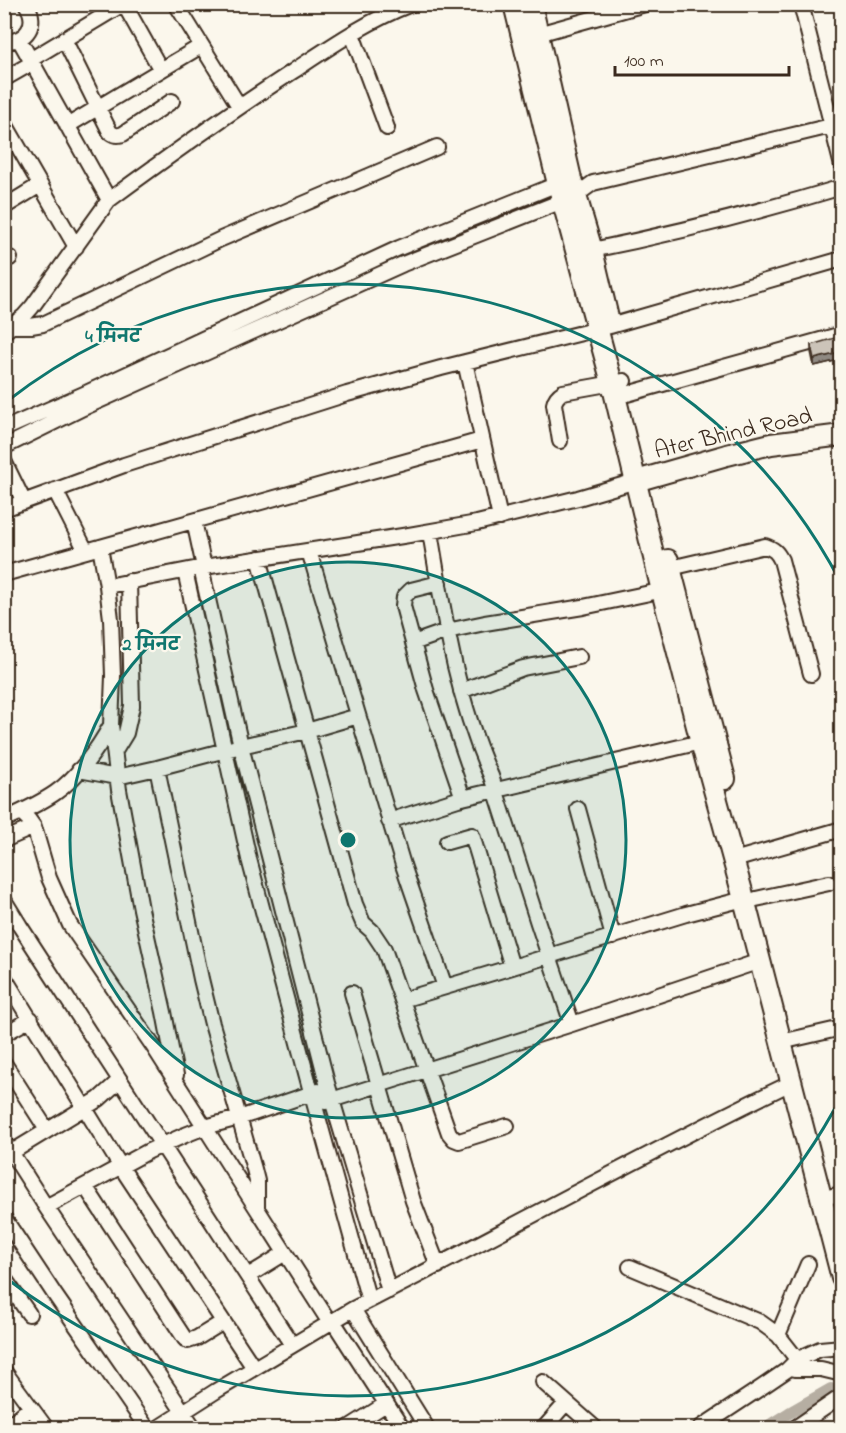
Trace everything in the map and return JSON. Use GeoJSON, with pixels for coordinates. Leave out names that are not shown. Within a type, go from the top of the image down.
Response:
{"type":"FeatureCollection","features":[{"type":"Feature","properties":{"kind":"highway"},"geometry":{"type":"LineString","coordinates":[[514,4],[621,386],[669,590],[786,1041],[791,1083],[842,1278]]}},
{"type":"Feature","properties":{"kind":"highway"},"geometry":{"type":"LineString","coordinates":[[531,4],[567,190],[592,250],[604,328]]}},
{"type":"Feature","properties":{"kind":"highway","name":"Ater Bhind Road"},"geometry":{"type":"LineString","coordinates":[[642,479],[771,444],[842,435]]}},
{"type":"Feature","properties":{"kind":"highway"},"geometry":{"type":"LineString","coordinates":[[669,590],[701,742],[739,859]]}},
{"type":"Feature","properties":{"kind":"highway"},"geometry":{"type":"LineString","coordinates":[[750,899],[760,961],[837,1195],[842,1232]]}},
{"type":"Feature","properties":{"kind":"street"},"geometry":{"type":"LineString","coordinates":[[4,79],[64,39],[123,4],[161,70]]}},
{"type":"Feature","properties":{"kind":"street"},"geometry":{"type":"LineString","coordinates":[[176,4],[239,106]]}},
{"type":"Feature","properties":{"kind":"street"},"geometry":{"type":"LineString","coordinates":[[9,329],[32,307],[109,200],[239,106],[325,50],[393,11],[411,4]]}},
{"type":"Feature","properties":{"kind":"street"},"geometry":{"type":"LineString","coordinates":[[538,34],[645,4]]}},
{"type":"Feature","properties":{"kind":"street"},"geometry":{"type":"LineString","coordinates":[[801,4],[842,166]]}},
{"type":"Feature","properties":{"kind":"street"},"geometry":{"type":"LineString","coordinates":[[4,41],[13,41],[24,36],[32,19],[29,5]]}},
{"type":"Feature","properties":{"kind":"street"},"geometry":{"type":"LineString","coordinates":[[352,34],[387,128]]}},
{"type":"Feature","properties":{"kind":"street"},"geometry":{"type":"LineString","coordinates":[[19,39],[109,200]]}},
{"type":"Feature","properties":{"kind":"street"},"geometry":{"type":"LineString","coordinates":[[64,39],[110,132],[118,135],[172,101]]}},
{"type":"Feature","properties":{"kind":"street"},"geometry":{"type":"LineString","coordinates":[[67,126],[201,46]]}},
{"type":"Feature","properties":{"kind":"street"},"geometry":{"type":"LineString","coordinates":[[4,122],[9,140],[40,185],[76,247]]}},
{"type":"Feature","properties":{"kind":"street"},"geometry":{"type":"LineString","coordinates":[[567,190],[83,408],[11,443],[6,423],[84,394],[399,248],[567,190],[831,126]]}},
{"type":"Feature","properties":{"kind":"street"},"geometry":{"type":"LineString","coordinates":[[9,329],[43,324],[221,239],[437,147]]}},
{"type":"Feature","properties":{"kind":"street"},"geometry":{"type":"LineString","coordinates":[[4,207],[40,185]]}},
{"type":"Feature","properties":{"kind":"street"},"geometry":{"type":"LineString","coordinates":[[592,250],[706,225],[842,187]]}},
{"type":"Feature","properties":{"kind":"street"},"geometry":{"type":"LineString","coordinates":[[4,509],[104,472],[347,394],[604,328],[842,259]]}},
{"type":"Feature","properties":{"kind":"street"},"geometry":{"type":"LineString","coordinates":[[560,441],[554,404],[555,399],[563,392],[621,386],[842,334]]}},
{"type":"Feature","properties":{"kind":"street"},"geometry":{"type":"LineString","coordinates":[[465,362],[500,518]]}},
{"type":"Feature","properties":{"kind":"street"},"geometry":{"type":"LineString","coordinates":[[4,574],[482,440]]}},
{"type":"Feature","properties":{"kind":"street"},"geometry":{"type":"LineString","coordinates":[[4,461],[24,501]]}},
{"type":"Feature","properties":{"kind":"street"},"geometry":{"type":"LineString","coordinates":[[119,584],[500,518],[642,479]]}},
{"type":"Feature","properties":{"kind":"street"},"geometry":{"type":"LineString","coordinates":[[55,490],[86,551]]}},
{"type":"Feature","properties":{"kind":"street"},"geometry":{"type":"LineString","coordinates":[[194,521],[241,746],[330,1093],[389,1291]]}},
{"type":"Feature","properties":{"kind":"street"},"geometry":{"type":"LineString","coordinates":[[430,531],[447,631],[461,691],[481,753],[492,776],[572,1024]]}},
{"type":"Feature","properties":{"kind":"street"},"geometry":{"type":"LineString","coordinates":[[4,840],[79,770],[99,746],[126,733],[132,706],[121,642],[119,584],[108,546]]}},
{"type":"Feature","properties":{"kind":"street"},"geometry":{"type":"LineString","coordinates":[[664,570],[765,546],[773,548],[781,560],[811,674]]}},
{"type":"Feature","properties":{"kind":"street"},"geometry":{"type":"LineString","coordinates":[[309,550],[389,821],[445,987]]}},
{"type":"Feature","properties":{"kind":"street"},"geometry":{"type":"LineString","coordinates":[[259,558],[358,914],[384,949],[449,1133],[459,1141],[507,1126]]}},
{"type":"Feature","properties":{"kind":"street"},"geometry":{"type":"LineString","coordinates":[[185,571],[249,859],[369,1301]]}},
{"type":"Feature","properties":{"kind":"street"},"geometry":{"type":"LineString","coordinates":[[439,583],[411,590],[404,597],[403,606],[426,690],[463,798]]}},
{"type":"Feature","properties":{"kind":"street"},"geometry":{"type":"LineString","coordinates":[[119,584],[111,619],[121,642],[113,676],[113,739],[117,777],[141,909],[177,1083]]}},
{"type":"Feature","properties":{"kind":"street"},"geometry":{"type":"LineString","coordinates":[[413,643],[447,631],[485,623],[669,590]]}},
{"type":"Feature","properties":{"kind":"street"},"geometry":{"type":"LineString","coordinates":[[461,691],[508,672],[579,657]]}},
{"type":"Feature","properties":{"kind":"street"},"geometry":{"type":"LineString","coordinates":[[79,770],[117,777],[307,731],[358,716]]}},
{"type":"Feature","properties":{"kind":"street"},"geometry":{"type":"LineString","coordinates":[[389,821],[463,798],[701,742]]}},
{"type":"Feature","properties":{"kind":"street"},"geometry":{"type":"LineString","coordinates":[[157,768],[201,979],[257,1180],[257,1207]]}},
{"type":"Feature","properties":{"kind":"street"},"geometry":{"type":"LineString","coordinates":[[578,809],[613,937]]}},
{"type":"Feature","properties":{"kind":"street"},"geometry":{"type":"LineString","coordinates":[[4,819],[27,819]]}},
{"type":"Feature","properties":{"kind":"street"},"geometry":{"type":"LineString","coordinates":[[27,819],[70,925],[177,1083],[285,1252],[402,1428]]}},
{"type":"Feature","properties":{"kind":"street"},"geometry":{"type":"LineString","coordinates":[[739,859],[842,829]]}},
{"type":"Feature","properties":{"kind":"street"},"geometry":{"type":"LineString","coordinates":[[447,842],[472,834],[512,968]]}},
{"type":"Feature","properties":{"kind":"street"},"geometry":{"type":"LineString","coordinates":[[402,1000],[686,914],[829,883]]}},
{"type":"Feature","properties":{"kind":"street"},"geometry":{"type":"LineString","coordinates":[[4,900],[292,1345]]}},
{"type":"Feature","properties":{"kind":"street"},"geometry":{"type":"LineString","coordinates":[[46,1208],[163,1145],[205,1127],[330,1093],[379,1086],[760,961]]}},
{"type":"Feature","properties":{"kind":"street"},"geometry":{"type":"LineString","coordinates":[[4,977],[121,1167],[254,1368]]}},
{"type":"Feature","properties":{"kind":"street"},"geometry":{"type":"LineString","coordinates":[[352,993],[413,1201],[438,1266]]}},
{"type":"Feature","properties":{"kind":"street"},"geometry":{"type":"LineString","coordinates":[[4,1034],[31,1019]]}},
{"type":"Feature","properties":{"kind":"street"},"geometry":{"type":"LineString","coordinates":[[786,1041],[842,1028]]}},
{"type":"Feature","properties":{"kind":"street"},"geometry":{"type":"LineString","coordinates":[[4,1063],[47,1130]]}},
{"type":"Feature","properties":{"kind":"street"},"geometry":{"type":"LineString","coordinates":[[120,1080],[99,1099],[47,1130],[8,1147],[46,1208],[194,1428]]}},
{"type":"Feature","properties":{"kind":"street"},"geometry":{"type":"LineString","coordinates":[[158,1428],[353,1309],[652,1152],[791,1083]]}},
{"type":"Feature","properties":{"kind":"street"},"geometry":{"type":"LineString","coordinates":[[85,1186],[186,1340],[191,1341],[223,1322]]}},
{"type":"Feature","properties":{"kind":"street"},"geometry":{"type":"LineString","coordinates":[[4,1218],[147,1428]]}},
{"type":"Feature","properties":{"kind":"street"},"geometry":{"type":"LineString","coordinates":[[248,1276],[285,1252]]}},
{"type":"Feature","properties":{"kind":"street"},"geometry":{"type":"LineString","coordinates":[[778,1335],[808,1264]]}},
{"type":"Feature","properties":{"kind":"street"},"geometry":{"type":"LineString","coordinates":[[630,1267],[760,1322],[778,1335],[801,1364],[842,1374]]}},
{"type":"Feature","properties":{"kind":"street"},"geometry":{"type":"LineString","coordinates":[[4,1278],[29,1314]]}},
{"type":"Feature","properties":{"kind":"street"},"geometry":{"type":"LineString","coordinates":[[353,1309],[427,1428]]}},
{"type":"Feature","properties":{"kind":"street"},"geometry":{"type":"LineString","coordinates":[[700,1428],[787,1370],[801,1364],[820,1349],[842,1347]]}},
{"type":"Feature","properties":{"kind":"street"},"geometry":{"type":"LineString","coordinates":[[4,1371],[46,1428]]}},
{"type":"Feature","properties":{"kind":"street"},"geometry":{"type":"LineString","coordinates":[[543,1382],[595,1428]]}},
{"type":"Feature","properties":{"kind":"street"},"geometry":{"type":"LineString","coordinates":[[795,1428],[842,1396]]}},
{"type":"Feature","properties":{"kind":"street"},"geometry":{"type":"LineString","coordinates":[[544,1428],[566,1403]]}},
{"type":"Feature","properties":{"kind":"street"},"geometry":{"type":"LineString","coordinates":[[348,1428],[386,1404]]}},
{"type":"Feature","properties":{"kind":"street"},"geometry":{"type":"LineString","coordinates":[[4,1428],[30,1408]]}},
{"type":"Feature","properties":{"kind":"building"},"geometry":{"type":"Polygon","coordinates":[[[835,338],[839,353],[814,359],[811,345],[835,338]]]}},
{"type":"Feature","properties":{"kind":"waterway"},"geometry":{"type":"LineString","coordinates":[[765,1428],[831,1389]]}}]}
